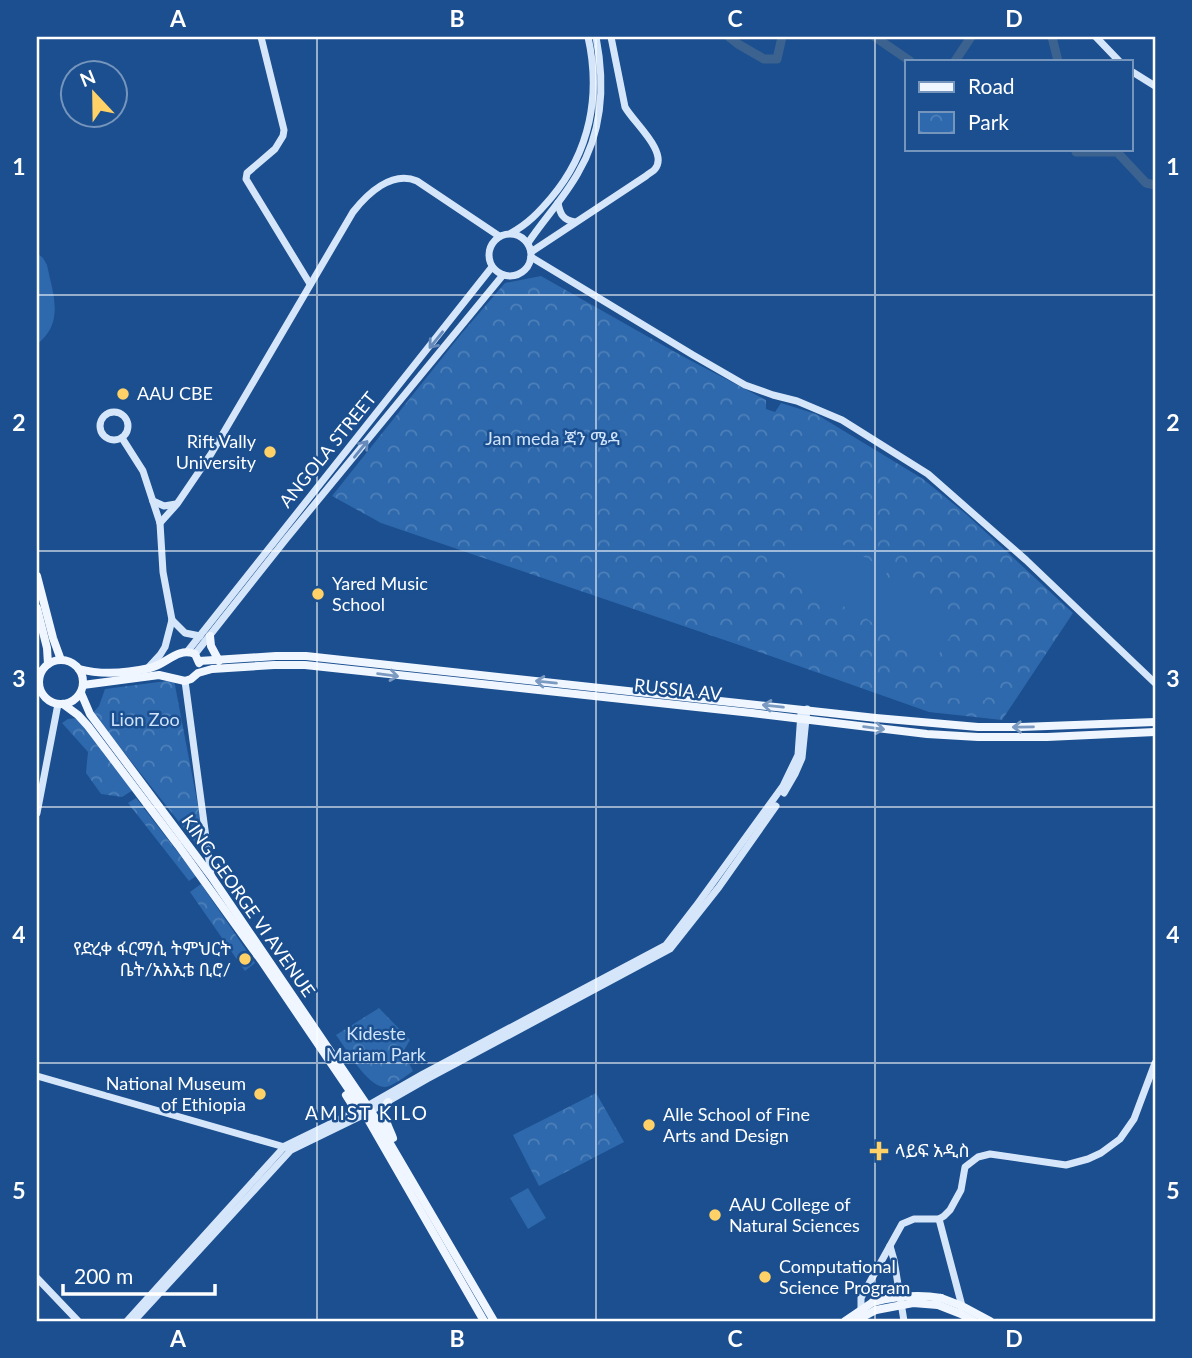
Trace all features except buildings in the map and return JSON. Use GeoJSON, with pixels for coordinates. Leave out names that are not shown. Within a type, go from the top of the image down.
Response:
{"type":"FeatureCollection","features":[{"type":"Feature","properties":{"kind":"main road"},"geometry":{"type":"LineString","coordinates":[[261,37],[284,130],[279,144],[247,173],[246,178],[310,284]]}},
{"type":"Feature","properties":{"kind":"main road"},"geometry":{"type":"LineString","coordinates":[[527,243],[580,170],[592,115],[594,85],[588,37]]}},
{"type":"Feature","properties":{"kind":"main road"},"geometry":{"type":"LineString","coordinates":[[511,233],[523,238],[531,255],[527,268],[509,276],[492,267],[489,256],[491,244],[499,236],[511,233],[528,223],[551,198],[593,141],[599,116],[602,78],[596,37]]}},
{"type":"Feature","properties":{"kind":"main road"},"geometry":{"type":"LineString","coordinates":[[531,255],[575,222],[646,176],[656,168],[659,161],[656,148],[625,107],[611,37]]}},
{"type":"Feature","properties":{"kind":"main road"},"geometry":{"type":"LineString","coordinates":[[1097,37],[1118,60]]}},
{"type":"Feature","properties":{"kind":"main road"},"geometry":{"type":"LineString","coordinates":[[1132,73],[1155,86]]}},
{"type":"Feature","properties":{"kind":"main road"},"geometry":{"type":"LineString","coordinates":[[160,523],[177,504],[211,454],[310,284],[367,195],[378,187],[408,177],[499,236]]}},
{"type":"Feature","properties":{"kind":"main road"},"geometry":{"type":"LineString","coordinates":[[558,203],[563,217],[575,222]]}},
{"type":"Feature","properties":{"kind":"main road"},"geometry":{"type":"LineString","coordinates":[[531,255],[745,384],[797,401],[842,420],[928,474],[1042,575],[1155,683]]}},
{"type":"Feature","properties":{"kind":"main road","name":"ANGOLA STREET"},"geometry":{"type":"LineString","coordinates":[[194,656],[205,636],[492,267]]}},
{"type":"Feature","properties":{"kind":"main road"},"geometry":{"type":"LineString","coordinates":[[205,636],[503,275]]}},
{"type":"Feature","properties":{"kind":"main road"},"geometry":{"type":"LineString","coordinates":[[453,319],[461,326]]}},
{"type":"Feature","properties":{"kind":"main road"},"geometry":{"type":"LineString","coordinates":[[115,411],[127,419],[129,426],[122,438],[111,440],[102,433],[100,421],[109,412],[115,411]]}},
{"type":"Feature","properties":{"kind":"main road"},"geometry":{"type":"LineString","coordinates":[[122,438],[143,471],[160,523],[163,572],[172,620],[165,647],[147,669]]}},
{"type":"Feature","properties":{"kind":"main road"},"geometry":{"type":"LineString","coordinates":[[153,501],[164,506],[177,504]]}},
{"type":"Feature","properties":{"kind":"main road"},"geometry":{"type":"LineString","coordinates":[[37,576],[40,600],[61,660]]}},
{"type":"Feature","properties":{"kind":"main road"},"geometry":{"type":"LineString","coordinates":[[37,608],[47,648],[48,664]]}},
{"type":"Feature","properties":{"kind":"main road"},"geometry":{"type":"LineString","coordinates":[[172,620],[185,633],[205,636]]}},
{"type":"Feature","properties":{"kind":"main road"},"geometry":{"type":"LineString","coordinates":[[205,636],[219,661]]}},
{"type":"Feature","properties":{"kind":"main road"},"geometry":{"type":"LineString","coordinates":[[79,669],[82,689],[76,698],[61,704],[40,696],[38,676],[48,664],[61,660],[92,673],[159,670],[185,681],[198,673],[194,656],[178,653],[159,670],[82,689]]}},
{"type":"Feature","properties":{"kind":"main road","name":"RUSSIA AV"},"geometry":{"type":"LineString","coordinates":[[194,656],[219,661],[276,656],[349,670],[927,734],[1065,737],[1155,732]]}},
{"type":"Feature","properties":{"kind":"main road"},"geometry":{"type":"LineString","coordinates":[[349,670],[350,660]]}},
{"type":"Feature","properties":{"kind":"main road","name":"RUSSIA AV"},"geometry":{"type":"LineString","coordinates":[[198,673],[212,669],[305,661],[350,660],[978,727],[1155,722]]}},
{"type":"Feature","properties":{"kind":"main road"},"geometry":{"type":"LineString","coordinates":[[185,681],[211,876],[207,886]]}},
{"type":"Feature","properties":{"kind":"main road","name":"KING GEORGE VI AVENUE"},"geometry":{"type":"LineString","coordinates":[[82,689],[90,714],[331,1064],[398,1155],[494,1321]]}},
{"type":"Feature","properties":{"kind":"main road"},"geometry":{"type":"LineString","coordinates":[[37,813],[61,704]]}},
{"type":"Feature","properties":{"kind":"main road","name":"KING GEORGE VI AVENUE"},"geometry":{"type":"LineString","coordinates":[[61,704],[84,720],[211,876],[366,1110],[484,1321]]}},
{"type":"Feature","properties":{"kind":"main road"},"geometry":{"type":"LineString","coordinates":[[37,1076],[288,1148],[388,1101],[668,947],[761,823],[783,786],[796,759],[804,709]]}},
{"type":"Feature","properties":{"kind":"main road"},"geometry":{"type":"LineString","coordinates":[[1065,726],[1065,737]]}},
{"type":"Feature","properties":{"kind":"main road"},"geometry":{"type":"LineString","coordinates":[[134,1321],[288,1148],[351,1114],[366,1110],[423,1074],[668,947]]}},
{"type":"Feature","properties":{"kind":"main road"},"geometry":{"type":"LineString","coordinates":[[861,1309],[861,1298],[902,1224],[914,1219],[939,1219],[950,1210],[961,1190],[965,1167],[978,1157],[990,1154],[1066,1164],[1088,1159],[1111,1147],[1120,1139],[1133,1119],[1155,1062]]}},
{"type":"Feature","properties":{"kind":"main road"},"geometry":{"type":"LineString","coordinates":[[331,1064],[353,1106],[351,1114]]}},
{"type":"Feature","properties":{"kind":"main road"},"geometry":{"type":"LineString","coordinates":[[388,1101],[384,1113],[398,1155]]}},
{"type":"Feature","properties":{"kind":"main road"},"geometry":{"type":"LineString","coordinates":[[939,1219],[961,1310],[974,1321]]}},
{"type":"Feature","properties":{"kind":"main road"},"geometry":{"type":"LineString","coordinates":[[127,1321],[219,1224]]}},
{"type":"Feature","properties":{"kind":"main road"},"geometry":{"type":"LineString","coordinates":[[890,1246],[904,1321]]}},
{"type":"Feature","properties":{"kind":"main road"},"geometry":{"type":"LineString","coordinates":[[37,1278],[78,1321]]}},
{"type":"Feature","properties":{"kind":"main road"},"geometry":{"type":"LineString","coordinates":[[855,1321],[893,1297],[909,1295],[939,1301],[989,1321]]}},
{"type":"Feature","properties":{"kind":"main road"},"geometry":{"type":"LineString","coordinates":[[845,1321],[861,1309],[875,1306]]}},
{"type":"Feature","properties":{"kind":"green space"},"geometry":{"type":"Polygon","coordinates":[[[37,253],[47,265],[55,308],[51,327],[37,344],[37,253]]]}},
{"type":"Feature","properties":{"kind":"green space","name":"Jan meda ጃን ሜዳ"},"geometry":{"type":"Polygon","coordinates":[[[541,276],[766,400],[766,409],[775,412],[781,403],[816,414],[923,479],[966,514],[1073,613],[1002,720],[929,712],[381,523],[332,496],[505,283],[541,276]]]}},
{"type":"Feature","properties":{"kind":"green space"},"geometry":{"type":"Polygon","coordinates":[[[810,525],[888,571],[859,615],[779,570],[810,525]]]}},
{"type":"Feature","properties":{"kind":"green space"},"geometry":{"type":"Polygon","coordinates":[[[894,579],[960,622],[933,663],[867,619],[894,579]]]}},
{"type":"Feature","properties":{"kind":"green space","name":"Lion Zoo"},"geometry":{"type":"Polygon","coordinates":[[[174,680],[205,843],[198,846],[93,713],[99,706],[105,689],[174,680]]]}},
{"type":"Feature","properties":{"kind":"green space"},"geometry":{"type":"Polygon","coordinates":[[[953,680],[987,682],[985,700],[951,698],[953,680]]]}},
{"type":"Feature","properties":{"kind":"green space"},"geometry":{"type":"Polygon","coordinates":[[[78,718],[133,790],[122,797],[101,794],[86,773],[88,752],[62,723],[78,718]]]}},
{"type":"Feature","properties":{"kind":"green space"},"geometry":{"type":"Polygon","coordinates":[[[136,798],[196,876],[189,881],[128,803],[136,798]]]}},
{"type":"Feature","properties":{"kind":"green space"},"geometry":{"type":"Polygon","coordinates":[[[201,884],[255,963],[245,971],[190,892],[201,884]]]}},
{"type":"Feature","properties":{"kind":"green space","name":"Kideste Mariam Park"},"geometry":{"type":"Polygon","coordinates":[[[379,1008],[410,1040],[403,1052],[413,1071],[392,1085],[382,1087],[367,1077],[336,1035],[379,1008]]]}},
{"type":"Feature","properties":{"kind":"green space"},"geometry":{"type":"Polygon","coordinates":[[[596,1093],[624,1142],[539,1186],[513,1135],[596,1093]]]}},
{"type":"Feature","properties":{"kind":"green space"},"geometry":{"type":"Polygon","coordinates":[[[528,1188],[546,1218],[528,1229],[510,1198],[528,1188]]]}},
{"type":"Feature","properties":{"kind":"waterway"},"geometry":{"type":"LineString","coordinates":[[729,37],[764,59],[777,59],[782,37]]}},
{"type":"Feature","properties":{"kind":"waterway"},"geometry":{"type":"LineString","coordinates":[[875,37],[909,60]]}},
{"type":"Feature","properties":{"kind":"waterway"},"geometry":{"type":"LineString","coordinates":[[956,60],[971,37]]}},
{"type":"Feature","properties":{"kind":"waterway"},"geometry":{"type":"LineString","coordinates":[[1052,37],[1058,60]]}},
{"type":"Feature","properties":{"kind":"waterway"},"geometry":{"type":"LineString","coordinates":[[1076,150],[1117,152],[1146,183],[1155,185]]}},
{"type":"Feature","properties":{"kind":"place","name":"AAU CBE"},"geometry":{"type":"Point","coordinates":[123,394]}},
{"type":"Feature","properties":{"kind":"place","name":"Rift Vally University"},"geometry":{"type":"Point","coordinates":[270,452]}},
{"type":"Feature","properties":{"kind":"place","name":"Yared Music School"},"geometry":{"type":"Point","coordinates":[318,594]}},
{"type":"Feature","properties":{"kind":"place","name":"የድረቀ ፋርማሲ ትምህርት ቤት/አአኢቴ ቢሮ/"},"geometry":{"type":"Point","coordinates":[245,959]}},
{"type":"Feature","properties":{"kind":"place","name":"National Museum of Ethiopia"},"geometry":{"type":"Point","coordinates":[260,1094]}},
{"type":"Feature","properties":{"kind":"place","name":"Alle School of Fine Arts and Design"},"geometry":{"type":"Point","coordinates":[649,1125]}},
{"type":"Feature","properties":{"kind":"place","name":"ላይፍ አዲስ"},"geometry":{"type":"Point","coordinates":[879,1151]}},
{"type":"Feature","properties":{"kind":"place","name":"AAU College of Natural Sciences"},"geometry":{"type":"Point","coordinates":[715,1215]}},
{"type":"Feature","properties":{"kind":"place","name":"Computational Science Program"},"geometry":{"type":"Point","coordinates":[765,1277]}},
{"type":"Feature","properties":{"kind":"district","name":"AMIST KILO"},"geometry":{"type":"Point","coordinates":[367,1113]}}]}
